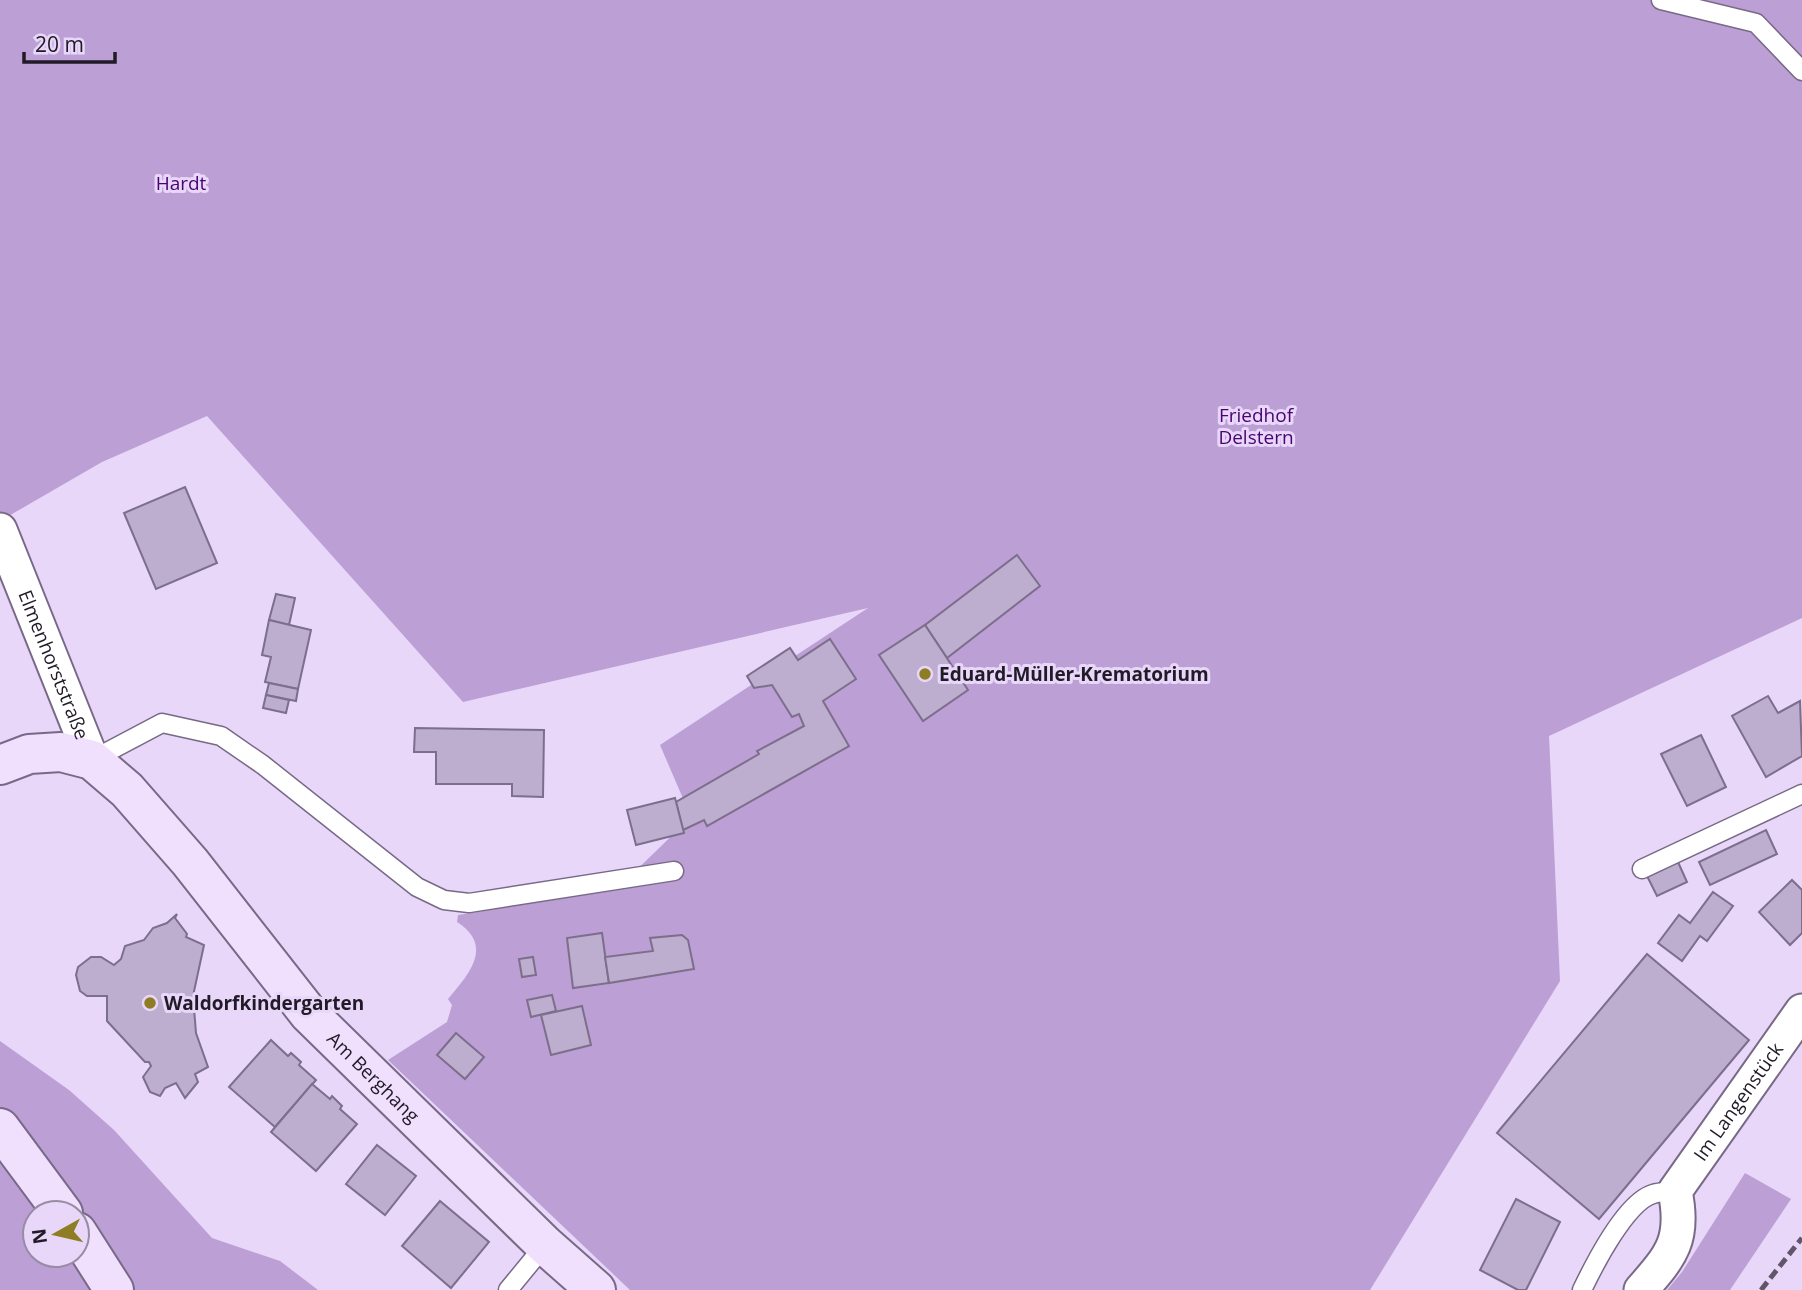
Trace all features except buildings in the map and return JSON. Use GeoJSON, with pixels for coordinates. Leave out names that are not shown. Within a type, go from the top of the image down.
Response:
{"type":"FeatureCollection","features":[{"type":"Feature","properties":{"kind":"street","name":"Elmenhorststraße"},"geometry":{"type":"LineString","coordinates":[[0,530],[92,760]]}},
{"type":"Feature","properties":{"kind":"street","name":"Am Berghang"},"geometry":{"type":"LineString","coordinates":[[0,765],[29,754],[61,752],[92,760],[127,790],[190,862],[309,1014],[545,1245],[596,1290]]}},
{"type":"Feature","properties":{"kind":"street","name":"Im Langenstück"},"geometry":{"type":"LineString","coordinates":[[1675,1191],[1802,1011]]}},
{"type":"Feature","properties":{"kind":"street"},"geometry":{"type":"LineString","coordinates":[[0,1128],[53,1199]]}},
{"type":"Feature","properties":{"kind":"street"},"geometry":{"type":"LineString","coordinates":[[1641,1290],[1668,1260],[1681,1221],[1675,1191]]}},
{"type":"Feature","properties":{"kind":"street"},"geometry":{"type":"LineString","coordinates":[[91,1255],[114,1290]]}},
{"type":"Feature","properties":{"kind":"lane"},"geometry":{"type":"LineString","coordinates":[[1661,0],[1756,23],[1802,71]]}},
{"type":"Feature","properties":{"kind":"lane"},"geometry":{"type":"LineString","coordinates":[[92,760],[162,723],[221,736],[263,765],[417,887],[444,900],[469,903],[674,871]]}},
{"type":"Feature","properties":{"kind":"lane"},"geometry":{"type":"LineString","coordinates":[[1642,869],[1802,794]]}},
{"type":"Feature","properties":{"kind":"lane"},"geometry":{"type":"LineString","coordinates":[[1582,1290],[1600,1255],[1634,1208],[1651,1194],[1675,1191]]}},
{"type":"Feature","properties":{"kind":"lane"},"geometry":{"type":"LineString","coordinates":[[508,1290],[545,1245]]}},
{"type":"Feature","properties":{"kind":"green space","name":"Friedhof Delstern"},"geometry":{"type":"Polygon","coordinates":[[[0,0],[1802,0],[1802,618],[1549,736],[1560,981],[1370,1290],[630,1290],[388,1060],[447,1022],[452,1005],[448,999],[470,970],[476,951],[468,931],[457,922],[458,915],[616,890],[691,817],[660,745],[868,608],[463,702],[207,416],[102,462],[0,521],[0,0]]]}},
{"type":"Feature","properties":{"kind":"green space"},"geometry":{"type":"Polygon","coordinates":[[[0,1041],[69,1090],[114,1130],[212,1238],[280,1261],[318,1290],[0,1290],[0,1041]]]}},
{"type":"Feature","properties":{"kind":"green space"},"geometry":{"type":"Polygon","coordinates":[[[1745,1173],[1791,1199],[1730,1290],[1667,1290],[1682,1272],[1745,1173]]]}},
{"type":"Feature","properties":{"kind":"railway"},"geometry":{"type":"LineString","coordinates":[[1761,1290],[1802,1238]]}},
{"type":"Feature","properties":{"kind":"place","name":"Eduard-Müller-Krematorium"},"geometry":{"type":"Point","coordinates":[925,674]}},
{"type":"Feature","properties":{"kind":"place","name":"Waldorfkindergarten"},"geometry":{"type":"Point","coordinates":[150,1003]}},
{"type":"Feature","properties":{"kind":"park label","name":"Hardt"},"geometry":{"type":"Point","coordinates":[181,183]}}]}
